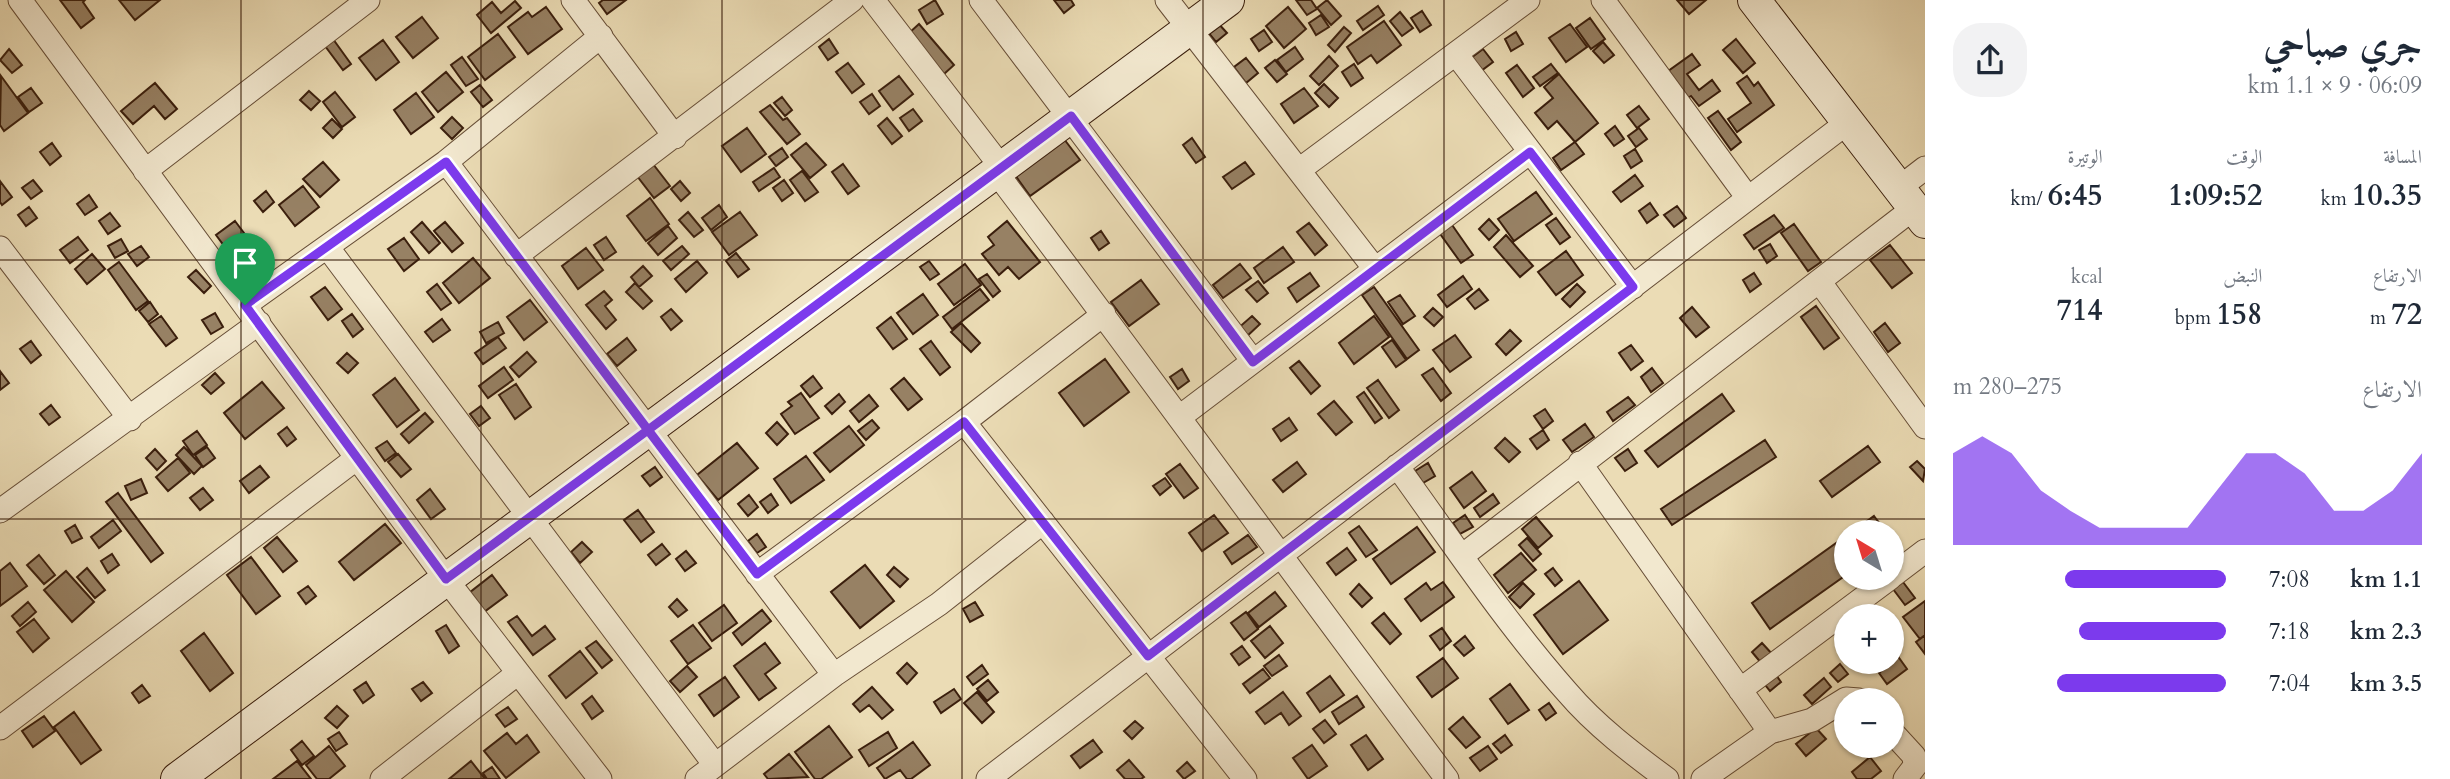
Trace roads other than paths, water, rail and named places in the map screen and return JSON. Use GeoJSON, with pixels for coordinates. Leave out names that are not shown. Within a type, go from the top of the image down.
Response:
{"type":"FeatureCollection","features":[{"type":"Feature","properties":{"kind":"street"},"geometry":{"type":"LineString","coordinates":[[20,0],[446,579],[600,779]]}},
{"type":"Feature","properties":{"kind":"street"},"geometry":{"type":"LineString","coordinates":[[145,171],[368,0]]}},
{"type":"Feature","properties":{"kind":"street"},"geometry":{"type":"LineString","coordinates":[[573,0],[674,137]]}},
{"type":"Feature","properties":{"kind":"street"},"geometry":{"type":"LineString","coordinates":[[516,256],[852,0]]}},
{"type":"Feature","properties":{"kind":"street"},"geometry":{"type":"LineString","coordinates":[[873,0],[1181,416],[1279,556],[1447,779]]}},
{"type":"Feature","properties":{"kind":"street"},"geometry":{"type":"LineString","coordinates":[[981,0],[1071,116],[1253,362]]}},
{"type":"Feature","properties":{"kind":"street"},"geometry":{"type":"LineString","coordinates":[[1167,0],[1375,269]]}},
{"type":"Feature","properties":{"kind":"street"},"geometry":{"type":"LineString","coordinates":[[177,779],[1228,0]]}},
{"type":"Feature","properties":{"kind":"street"},"geometry":{"type":"LineString","coordinates":[[1299,170],[1528,0]]}},
{"type":"Feature","properties":{"kind":"street"},"geometry":{"type":"LineString","coordinates":[[1603,0],[1748,198]]}},
{"type":"Feature","properties":{"kind":"street"},"geometry":{"type":"LineString","coordinates":[[1754,0],[1913,206]]}},
{"type":"Feature","properties":{"kind":"street"},"geometry":{"type":"LineString","coordinates":[[4,499],[130,419],[328,248],[446,162],[601,36]]}},
{"type":"Feature","properties":{"kind":"street"},"geometry":{"type":"LineString","coordinates":[[1456,54],[1633,287]]}},
{"type":"Feature","properties":{"kind":"street"},"geometry":{"type":"LineString","coordinates":[[988,779],[1848,122]]}},
{"type":"Feature","properties":{"kind":"street"},"geometry":{"type":"LineString","coordinates":[[1181,416],[1530,152]]}},
{"type":"Feature","properties":{"kind":"street"},"geometry":{"type":"LineString","coordinates":[[446,162],[834,674]]}},
{"type":"Feature","properties":{"kind":"street"},"geometry":{"type":"LineString","coordinates":[[1461,556],[1913,206],[1925,168]]}},
{"type":"Feature","properties":{"kind":"street"},"geometry":{"type":"LineString","coordinates":[[0,248],[130,419]]}},
{"type":"Feature","properties":{"kind":"street"},"geometry":{"type":"LineString","coordinates":[[328,248],[529,518],[706,772],[834,674],[939,604],[1043,522]]}},
{"type":"Feature","properties":{"kind":"street"},"geometry":{"type":"LineString","coordinates":[[1819,281],[1923,420]]}},
{"type":"Feature","properties":{"kind":"street"},"geometry":{"type":"LineString","coordinates":[[757,574],[964,422],[1104,314]]}},
{"type":"Feature","properties":{"kind":"street"},"geometry":{"type":"LineString","coordinates":[[964,422],[1245,779]]}},
{"type":"Feature","properties":{"kind":"street"},"geometry":{"type":"LineString","coordinates":[[0,728],[357,458]]}},
{"type":"Feature","properties":{"kind":"street"},"geometry":{"type":"LineString","coordinates":[[1580,463],[1770,732]]}},
{"type":"Feature","properties":{"kind":"street"},"geometry":{"type":"LineString","coordinates":[[1398,466],[1461,556],[1567,693],[1617,742],[1667,779]]}},
{"type":"Feature","properties":{"kind":"street"},"geometry":{"type":"LineString","coordinates":[[1904,567],[1925,551]]}},
{"type":"Feature","properties":{"kind":"street"},"geometry":{"type":"LineString","coordinates":[[1740,690],[1874,590]]}},
{"type":"Feature","properties":{"kind":"street"},"geometry":{"type":"LineString","coordinates":[[382,779],[519,673]]}},
{"type":"Feature","properties":{"kind":"street"},"geometry":{"type":"LineString","coordinates":[[1703,779],[1770,732],[1812,720],[1834,706]]}},
{"type":"Feature","properties":{"kind":"street"},"geometry":{"type":"LineString","coordinates":[[1904,745],[1914,755],[1915,765],[1905,779]]}}]}
